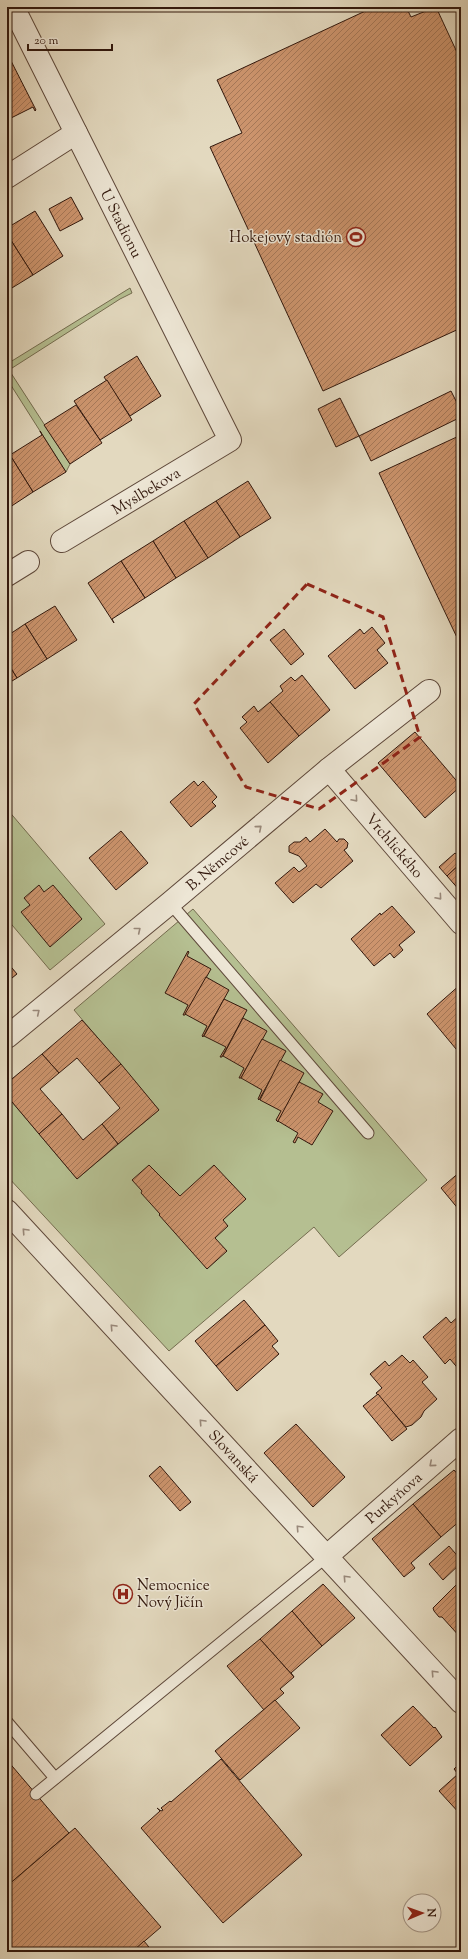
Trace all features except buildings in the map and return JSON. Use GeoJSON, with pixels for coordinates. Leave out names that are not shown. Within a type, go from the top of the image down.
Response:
{"type":"FeatureCollection","features":[{"type":"Feature","properties":{"kind":"street","name":"U Stadionu"},"geometry":{"type":"LineString","coordinates":[[15,8],[230,440]]}},
{"type":"Feature","properties":{"kind":"street"},"geometry":{"type":"LineString","coordinates":[[7,176],[76,133]]}},
{"type":"Feature","properties":{"kind":"street","name":"Myslbekova"},"geometry":{"type":"LineString","coordinates":[[62,541],[230,440]]}},
{"type":"Feature","properties":{"kind":"street"},"geometry":{"type":"LineString","coordinates":[[7,575],[28,562]]}},
{"type":"Feature","properties":{"kind":"street","name":"B. Němcové"},"geometry":{"type":"LineString","coordinates":[[7,1037],[170,904],[329,770],[429,691]]}},
{"type":"Feature","properties":{"kind":"street","name":"Vrchlického"},"geometry":{"type":"LineString","coordinates":[[329,770],[461,923]]}},
{"type":"Feature","properties":{"kind":"street","name":"Slovanská"},"geometry":{"type":"LineString","coordinates":[[7,1211],[461,1702]]}},
{"type":"Feature","properties":{"kind":"street","name":"Purkyňova"},"geometry":{"type":"LineString","coordinates":[[326,1557],[461,1438]]}},
{"type":"Feature","properties":{"kind":"lane"},"geometry":{"type":"LineString","coordinates":[[170,904],[368,1133]]}},
{"type":"Feature","properties":{"kind":"lane"},"geometry":{"type":"LineString","coordinates":[[36,1794],[326,1557]]}},
{"type":"Feature","properties":{"kind":"lane"},"geometry":{"type":"LineString","coordinates":[[7,1722],[55,1778]]}},
{"type":"Feature","properties":{"kind":"highlighted area"},"geometry":{"type":"Polygon","coordinates":[[[307,584],[383,617],[420,737],[319,809],[246,787],[194,704],[307,584]]]}},
{"type":"Feature","properties":{"kind":"green space"},"geometry":{"type":"Polygon","coordinates":[[[130,288],[132,293],[120,299],[9,370],[70,464],[66,472],[7,379],[7,364],[130,288]]]}},
{"type":"Feature","properties":{"kind":"green space"},"geometry":{"type":"Polygon","coordinates":[[[7,809],[105,924],[50,970],[7,919],[7,809]]]}},
{"type":"Feature","properties":{"kind":"green space"},"geometry":{"type":"Polygon","coordinates":[[[193,909],[427,1180],[339,1257],[314,1227],[169,1351],[7,1176],[7,1096],[77,1179],[159,1110],[74,1010],[193,909]]]}},
{"type":"Feature","properties":{"kind":"place","name":"Hokejový stadión"},"geometry":{"type":"Point","coordinates":[356,237]}},
{"type":"Feature","properties":{"kind":"place","name":"Nemocnice Nový Jičín"},"geometry":{"type":"Point","coordinates":[123,1594]}}]}
